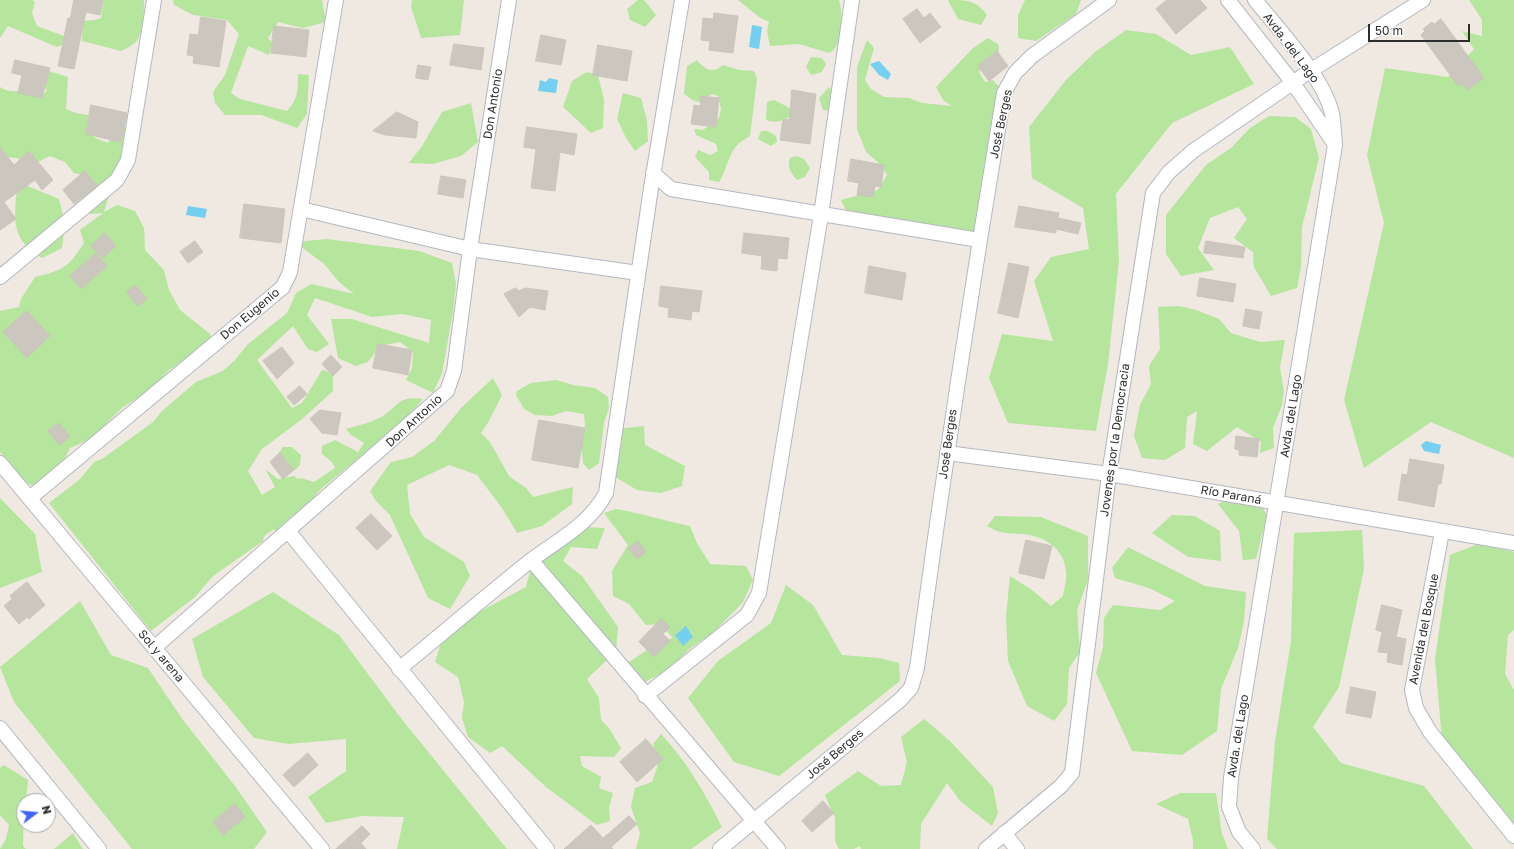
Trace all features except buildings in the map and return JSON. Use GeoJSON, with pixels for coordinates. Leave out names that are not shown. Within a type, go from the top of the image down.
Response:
{"type":"FeatureCollection","features":[{"type":"Feature","properties":{"kind":"street"},"geometry":{"type":"LineString","coordinates":[[0,277],[117,180],[128,160],[154,0]]}},
{"type":"Feature","properties":{"kind":"street","name":"Don Eugenio"},"geometry":{"type":"LineString","coordinates":[[30,498],[283,287],[290,272],[336,0]]}},
{"type":"Feature","properties":{"kind":"street","name":"Don Antonio"},"geometry":{"type":"LineString","coordinates":[[154,648],[447,391],[454,371],[470,249],[509,0]]}},
{"type":"Feature","properties":{"kind":"street"},"geometry":{"type":"LineString","coordinates":[[399,669],[531,560],[590,516],[599,506],[606,493],[653,173],[682,0]]}},
{"type":"Feature","properties":{"kind":"street"},"geometry":{"type":"LineString","coordinates":[[645,696],[747,615],[759,593],[821,215],[852,0]]}},
{"type":"Feature","properties":{"kind":"street","name":"José Berges"},"geometry":{"type":"LineString","coordinates":[[720,849],[900,700],[911,688],[917,668],[979,240],[1004,93],[1015,73],[1032,56],[1109,0]]}},
{"type":"Feature","properties":{"kind":"street"},"geometry":{"type":"LineString","coordinates":[[1228,0],[1293,83],[1335,145]]}},
{"type":"Feature","properties":{"kind":"street","name":"Avda. del Lago"},"geometry":{"type":"LineString","coordinates":[[1252,849],[1238,832],[1229,807],[1231,778],[1335,145],[1332,114],[1324,93],[1310,71],[1255,0]]}},
{"type":"Feature","properties":{"kind":"street","name":"Jovenes por la Democracia"},"geometry":{"type":"LineString","coordinates":[[986,849],[1062,786],[1072,773],[1110,474],[1153,193],[1169,172],[1193,152],[1310,71],[1423,0]]}},
{"type":"Feature","properties":{"kind":"street"},"geometry":{"type":"LineString","coordinates":[[653,173],[671,189],[821,215],[849,217],[979,240]]}},
{"type":"Feature","properties":{"kind":"street"},"geometry":{"type":"LineString","coordinates":[[649,199],[671,189]]}},
{"type":"Feature","properties":{"kind":"street"},"geometry":{"type":"LineString","coordinates":[[301,209],[470,249],[638,273]]}},
{"type":"Feature","properties":{"kind":"street","name":"Río Paraná"},"geometry":{"type":"LineString","coordinates":[[947,453],[1110,474],[1442,532],[1514,543]]}},
{"type":"Feature","properties":{"kind":"street","name":"Sol y arena"},"geometry":{"type":"LineString","coordinates":[[0,463],[322,849]]}},
{"type":"Feature","properties":{"kind":"street"},"geometry":{"type":"LineString","coordinates":[[288,531],[547,849]]}},
{"type":"Feature","properties":{"kind":"street","name":"Avenida del Bosque"},"geometry":{"type":"LineString","coordinates":[[1442,532],[1412,690],[1416,708],[1430,732],[1514,836]]}},
{"type":"Feature","properties":{"kind":"street"},"geometry":{"type":"LineString","coordinates":[[531,560],[645,696],[755,820],[778,849]]}},
{"type":"Feature","properties":{"kind":"street"},"geometry":{"type":"LineString","coordinates":[[0,728],[99,849]]}},
{"type":"Feature","properties":{"kind":"street"},"geometry":{"type":"LineString","coordinates":[[1004,833],[1017,849]]}},
{"type":"Feature","properties":{"kind":"green space"},"geometry":{"type":"Polygon","coordinates":[[[0,0],[32,0],[35,2],[32,13],[37,26],[64,36],[65,44],[57,47],[8,26],[0,38],[0,0]]]}},
{"type":"Feature","properties":{"kind":"green space"},"geometry":{"type":"Polygon","coordinates":[[[103,0],[144,0],[143,23],[138,39],[135,43],[121,51],[82,41],[83,21],[101,18],[103,0]]]}},
{"type":"Feature","properties":{"kind":"green space"},"geometry":{"type":"Polygon","coordinates":[[[173,0],[322,0],[326,22],[303,28],[278,22],[268,38],[272,43],[269,55],[248,46],[231,93],[240,99],[287,111],[291,107],[295,98],[298,74],[309,75],[307,114],[297,128],[261,115],[225,115],[215,103],[213,92],[225,75],[239,34],[227,20],[193,15],[174,5],[173,0]]]}},
{"type":"Feature","properties":{"kind":"green space"},"geometry":{"type":"Polygon","coordinates":[[[412,0],[464,0],[460,35],[421,38],[411,7],[412,0]]]}},
{"type":"Feature","properties":{"kind":"green space"},"geometry":{"type":"Polygon","coordinates":[[[638,0],[644,0],[656,15],[645,27],[630,20],[627,9],[638,0]]]}},
{"type":"Feature","properties":{"kind":"green space"},"geometry":{"type":"Polygon","coordinates":[[[738,0],[839,0],[842,21],[840,37],[834,49],[829,53],[799,44],[770,46],[767,31],[769,22],[759,17],[738,0]]]}},
{"type":"Feature","properties":{"kind":"green space"},"geometry":{"type":"Polygon","coordinates":[[[948,0],[970,2],[979,6],[987,15],[981,25],[958,19],[948,0]]]}},
{"type":"Feature","properties":{"kind":"green space"},"geometry":{"type":"Polygon","coordinates":[[[1025,0],[1081,0],[1076,14],[1036,41],[1018,38],[1018,15],[1025,0]]]}},
{"type":"Feature","properties":{"kind":"green space"},"geometry":{"type":"Polygon","coordinates":[[[1469,0],[1514,0],[1514,458],[1431,422],[1364,468],[1344,400],[1384,223],[1367,155],[1385,68],[1448,77],[1474,49],[1462,31],[1482,36],[1482,20],[1469,0]]]}},
{"type":"Feature","properties":{"kind":"green space"},"geometry":{"type":"Polygon","coordinates":[[[1126,30],[1156,34],[1191,55],[1230,47],[1254,84],[1172,123],[1116,194],[1119,261],[1108,364],[1096,431],[1008,423],[989,378],[1002,334],[1053,341],[1034,281],[1051,257],[1089,249],[1083,208],[1032,178],[1029,127],[1066,80],[1095,52],[1126,30]]]}},
{"type":"Feature","properties":{"kind":"green space"},"geometry":{"type":"Polygon","coordinates":[[[988,38],[999,45],[998,63],[984,63],[979,72],[985,82],[993,80],[1000,88],[997,139],[985,163],[992,197],[984,237],[849,217],[841,200],[878,190],[887,175],[879,163],[866,152],[857,129],[857,67],[867,40],[874,48],[865,80],[871,89],[884,97],[909,98],[922,103],[952,106],[943,100],[936,87],[973,48],[988,38]]]}},
{"type":"Feature","properties":{"kind":"green space"},"geometry":{"type":"Polygon","coordinates":[[[811,57],[822,58],[826,64],[822,72],[811,75],[806,67],[811,57]]]}},
{"type":"Feature","properties":{"kind":"green space"},"geometry":{"type":"Polygon","coordinates":[[[697,60],[709,70],[719,68],[723,65],[739,70],[754,71],[757,79],[750,136],[738,144],[732,152],[719,182],[709,180],[709,172],[695,157],[698,150],[710,155],[718,151],[716,144],[696,135],[694,129],[703,130],[719,118],[721,109],[718,96],[712,94],[700,102],[694,101],[684,94],[687,66],[697,60]]]}},
{"type":"Feature","properties":{"kind":"green space"},"geometry":{"type":"Polygon","coordinates":[[[49,71],[68,77],[66,109],[76,113],[88,115],[87,130],[95,138],[108,143],[122,119],[127,132],[123,170],[109,196],[104,212],[117,205],[135,211],[144,228],[145,250],[164,270],[169,290],[180,310],[210,334],[213,341],[169,370],[151,389],[122,408],[91,439],[70,448],[57,475],[40,489],[25,482],[0,452],[0,311],[19,307],[21,299],[35,277],[59,270],[69,263],[84,243],[80,230],[103,213],[90,214],[86,207],[91,188],[88,176],[74,173],[65,162],[50,156],[38,162],[3,156],[0,153],[0,87],[10,91],[27,90],[41,98],[47,90],[41,82],[49,71]]]}},
{"type":"Feature","properties":{"kind":"green space"},"geometry":{"type":"Polygon","coordinates":[[[587,72],[598,75],[604,100],[603,128],[591,133],[563,107],[572,81],[587,72]]]}},
{"type":"Feature","properties":{"kind":"green space"},"geometry":{"type":"Polygon","coordinates":[[[829,87],[833,91],[832,111],[823,110],[819,98],[829,87]]]}},
{"type":"Feature","properties":{"kind":"green space"},"geometry":{"type":"Polygon","coordinates":[[[623,93],[641,98],[647,121],[648,141],[635,151],[626,138],[617,119],[623,93]]]}},
{"type":"Feature","properties":{"kind":"green space"},"geometry":{"type":"Polygon","coordinates":[[[774,100],[786,106],[795,113],[781,121],[773,122],[766,120],[767,102],[774,100]]]}},
{"type":"Feature","properties":{"kind":"green space"},"geometry":{"type":"Polygon","coordinates":[[[471,103],[478,142],[461,156],[433,164],[409,163],[422,146],[442,112],[471,103]]]}},
{"type":"Feature","properties":{"kind":"green space"},"geometry":{"type":"Polygon","coordinates":[[[1269,116],[1295,117],[1311,129],[1319,158],[1302,227],[1301,267],[1297,288],[1271,296],[1254,267],[1253,252],[1234,238],[1247,219],[1238,207],[1210,218],[1198,248],[1214,270],[1181,276],[1166,254],[1166,215],[1206,165],[1231,148],[1250,128],[1269,116]]]}},
{"type":"Feature","properties":{"kind":"green space"},"geometry":{"type":"Polygon","coordinates":[[[761,131],[768,131],[776,136],[777,142],[771,146],[758,139],[761,131]]]}},
{"type":"Feature","properties":{"kind":"green space"},"geometry":{"type":"Polygon","coordinates":[[[797,156],[804,159],[810,168],[805,177],[797,180],[791,173],[789,165],[790,158],[797,156]]]}},
{"type":"Feature","properties":{"kind":"green space"},"geometry":{"type":"Polygon","coordinates":[[[25,185],[59,199],[65,224],[62,248],[42,258],[25,244],[17,228],[15,210],[17,188],[25,185]]]}},
{"type":"Feature","properties":{"kind":"green space"},"geometry":{"type":"Polygon","coordinates":[[[327,239],[419,251],[452,263],[456,284],[453,312],[442,373],[433,393],[406,380],[412,368],[413,352],[400,342],[380,346],[368,362],[356,366],[338,358],[331,319],[352,319],[429,343],[431,320],[403,314],[372,317],[315,298],[307,315],[329,344],[317,352],[308,349],[293,326],[257,360],[292,408],[302,403],[322,370],[333,373],[333,391],[301,420],[262,449],[248,471],[262,495],[275,487],[265,469],[278,479],[295,476],[297,479],[301,478],[314,482],[335,468],[332,462],[322,454],[322,446],[335,440],[358,452],[364,443],[351,435],[346,429],[379,418],[402,401],[414,398],[423,399],[387,435],[321,489],[316,494],[315,500],[292,516],[275,532],[274,529],[264,536],[263,541],[213,576],[195,597],[151,631],[49,503],[79,480],[94,462],[102,459],[153,422],[162,411],[196,382],[223,371],[235,360],[248,344],[287,313],[296,293],[311,284],[354,294],[339,282],[324,264],[295,242],[327,239]]]}},
{"type":"Feature","properties":{"kind":"green space"},"geometry":{"type":"Polygon","coordinates":[[[1179,306],[1196,310],[1219,319],[1231,333],[1260,342],[1285,340],[1280,367],[1284,392],[1282,405],[1273,428],[1274,448],[1260,453],[1261,442],[1237,427],[1207,451],[1193,444],[1197,411],[1187,417],[1185,448],[1165,460],[1142,458],[1134,436],[1140,405],[1151,384],[1149,366],[1160,349],[1158,307],[1179,306]]]}},
{"type":"Feature","properties":{"kind":"green space"},"geometry":{"type":"Polygon","coordinates":[[[493,378],[502,395],[481,433],[490,442],[509,476],[526,488],[533,497],[573,487],[572,504],[542,526],[517,533],[502,508],[477,475],[449,465],[407,485],[410,514],[424,537],[464,562],[470,576],[450,609],[428,598],[390,515],[376,501],[370,491],[391,462],[412,457],[434,441],[462,407],[493,378]]]}},
{"type":"Feature","properties":{"kind":"green space"},"geometry":{"type":"Polygon","coordinates":[[[556,380],[573,385],[595,388],[608,397],[609,408],[604,423],[599,463],[589,470],[583,463],[581,441],[585,426],[584,414],[566,411],[552,416],[535,415],[524,409],[516,395],[517,391],[531,383],[556,380]]]}},
{"type":"Feature","properties":{"kind":"green space"},"geometry":{"type":"Polygon","coordinates":[[[644,426],[645,445],[685,466],[682,486],[661,493],[637,490],[605,471],[611,436],[625,428],[644,426]]]}},
{"type":"Feature","properties":{"kind":"green space"},"geometry":{"type":"Polygon","coordinates":[[[283,447],[292,447],[301,455],[300,465],[295,470],[289,468],[278,454],[283,447]]]}},
{"type":"Feature","properties":{"kind":"green space"},"geometry":{"type":"Polygon","coordinates":[[[0,498],[35,534],[42,572],[0,588],[0,498]]]}},
{"type":"Feature","properties":{"kind":"green space"},"geometry":{"type":"Polygon","coordinates":[[[1226,500],[1262,506],[1267,516],[1256,559],[1243,560],[1239,531],[1218,504],[1226,500]]]}},
{"type":"Feature","properties":{"kind":"green space"},"geometry":{"type":"Polygon","coordinates":[[[616,509],[690,526],[697,543],[710,564],[746,566],[753,580],[743,602],[713,633],[689,649],[672,668],[643,683],[623,666],[659,642],[673,638],[660,624],[646,625],[629,604],[613,596],[612,571],[628,545],[604,513],[616,509]]]}},
{"type":"Feature","properties":{"kind":"green space"},"geometry":{"type":"Polygon","coordinates":[[[1172,515],[1195,516],[1220,531],[1221,561],[1188,557],[1152,533],[1172,515]]]}},
{"type":"Feature","properties":{"kind":"green space"},"geometry":{"type":"Polygon","coordinates":[[[995,516],[1041,517],[1088,536],[1088,580],[1077,610],[1080,652],[1069,668],[1067,704],[1054,721],[1027,706],[1008,661],[1006,616],[1010,576],[1032,590],[1051,606],[1063,596],[1066,577],[1064,563],[1057,550],[1052,545],[1038,537],[1000,532],[991,529],[987,526],[995,516]]]}},
{"type":"Feature","properties":{"kind":"green space"},"geometry":{"type":"Polygon","coordinates":[[[584,527],[605,528],[597,549],[571,547],[563,561],[582,576],[618,627],[616,651],[587,679],[599,698],[601,720],[609,728],[621,748],[614,757],[580,756],[582,766],[601,777],[599,788],[613,793],[609,807],[610,821],[597,825],[546,787],[502,746],[490,753],[468,737],[462,718],[464,702],[458,677],[435,662],[445,630],[526,587],[532,563],[584,527]]]}},
{"type":"Feature","properties":{"kind":"green space"},"geometry":{"type":"Polygon","coordinates":[[[1362,530],[1364,569],[1339,687],[1313,727],[1341,763],[1424,786],[1473,849],[1277,849],[1267,839],[1275,741],[1291,641],[1294,533],[1362,530]]]}},
{"type":"Feature","properties":{"kind":"green space"},"geometry":{"type":"Polygon","coordinates":[[[1478,544],[1514,552],[1514,630],[1508,635],[1505,674],[1514,690],[1514,826],[1442,740],[1435,659],[1450,555],[1478,544]]]}},
{"type":"Feature","properties":{"kind":"green space"},"geometry":{"type":"Polygon","coordinates":[[[1128,547],[1205,586],[1246,592],[1244,622],[1238,648],[1221,689],[1217,731],[1182,755],[1132,751],[1096,673],[1103,647],[1104,618],[1113,605],[1160,610],[1175,601],[1149,588],[1115,578],[1112,568],[1128,547]]]}},
{"type":"Feature","properties":{"kind":"green space"},"geometry":{"type":"Polygon","coordinates":[[[786,585],[813,605],[842,655],[879,658],[899,663],[900,681],[779,776],[734,762],[688,698],[718,661],[771,623],[786,585]]]}},
{"type":"Feature","properties":{"kind":"green space"},"geometry":{"type":"Polygon","coordinates":[[[273,592],[339,635],[400,717],[507,849],[397,849],[404,817],[361,816],[326,823],[308,797],[346,771],[346,739],[288,744],[254,738],[203,677],[192,639],[273,592]]]}},
{"type":"Feature","properties":{"kind":"green space"},"geometry":{"type":"Polygon","coordinates":[[[80,601],[111,655],[148,668],[183,720],[235,786],[267,832],[254,849],[132,849],[14,702],[0,667],[80,601]]]}},
{"type":"Feature","properties":{"kind":"green space"},"geometry":{"type":"Polygon","coordinates":[[[924,719],[950,741],[993,787],[998,813],[992,826],[960,801],[947,783],[921,824],[920,849],[861,849],[860,846],[854,849],[839,849],[835,841],[835,818],[825,795],[858,771],[881,786],[901,785],[907,762],[901,737],[924,719]]]}},
{"type":"Feature","properties":{"kind":"green space"},"geometry":{"type":"Polygon","coordinates":[[[661,734],[695,778],[722,827],[691,849],[636,849],[640,833],[631,807],[635,788],[652,782],[659,762],[653,744],[661,734]]]}},
{"type":"Feature","properties":{"kind":"green space"},"geometry":{"type":"Polygon","coordinates":[[[4,765],[28,780],[27,793],[16,793],[16,833],[23,833],[23,846],[26,849],[0,849],[6,839],[9,825],[0,815],[0,768],[4,765]]]}},
{"type":"Feature","properties":{"kind":"green space"},"geometry":{"type":"Polygon","coordinates":[[[1180,793],[1216,793],[1222,834],[1228,849],[1193,849],[1193,840],[1188,819],[1156,804],[1180,793]]]}},
{"type":"Feature","properties":{"kind":"green space"},"geometry":{"type":"Polygon","coordinates":[[[73,833],[83,849],[54,849],[73,833]]]}},
{"type":"Feature","properties":{"kind":"water"},"geometry":{"type":"Polygon","coordinates":[[[752,25],[762,27],[759,49],[749,47],[752,25]]]}},
{"type":"Feature","properties":{"kind":"water"},"geometry":{"type":"Polygon","coordinates":[[[879,61],[891,74],[888,80],[879,75],[870,64],[879,61]]]}},
{"type":"Feature","properties":{"kind":"water"},"geometry":{"type":"Polygon","coordinates":[[[549,78],[558,80],[556,93],[538,91],[540,80],[546,82],[549,78]]]}},
{"type":"Feature","properties":{"kind":"water"},"geometry":{"type":"Polygon","coordinates":[[[188,206],[207,209],[205,218],[186,215],[188,206]]]}},
{"type":"Feature","properties":{"kind":"water"},"geometry":{"type":"Polygon","coordinates":[[[1426,441],[1441,445],[1439,454],[1424,451],[1421,445],[1426,441]]]}},
{"type":"Feature","properties":{"kind":"water"},"geometry":{"type":"Polygon","coordinates":[[[686,626],[693,637],[683,646],[675,635],[686,626]]]}}]}
